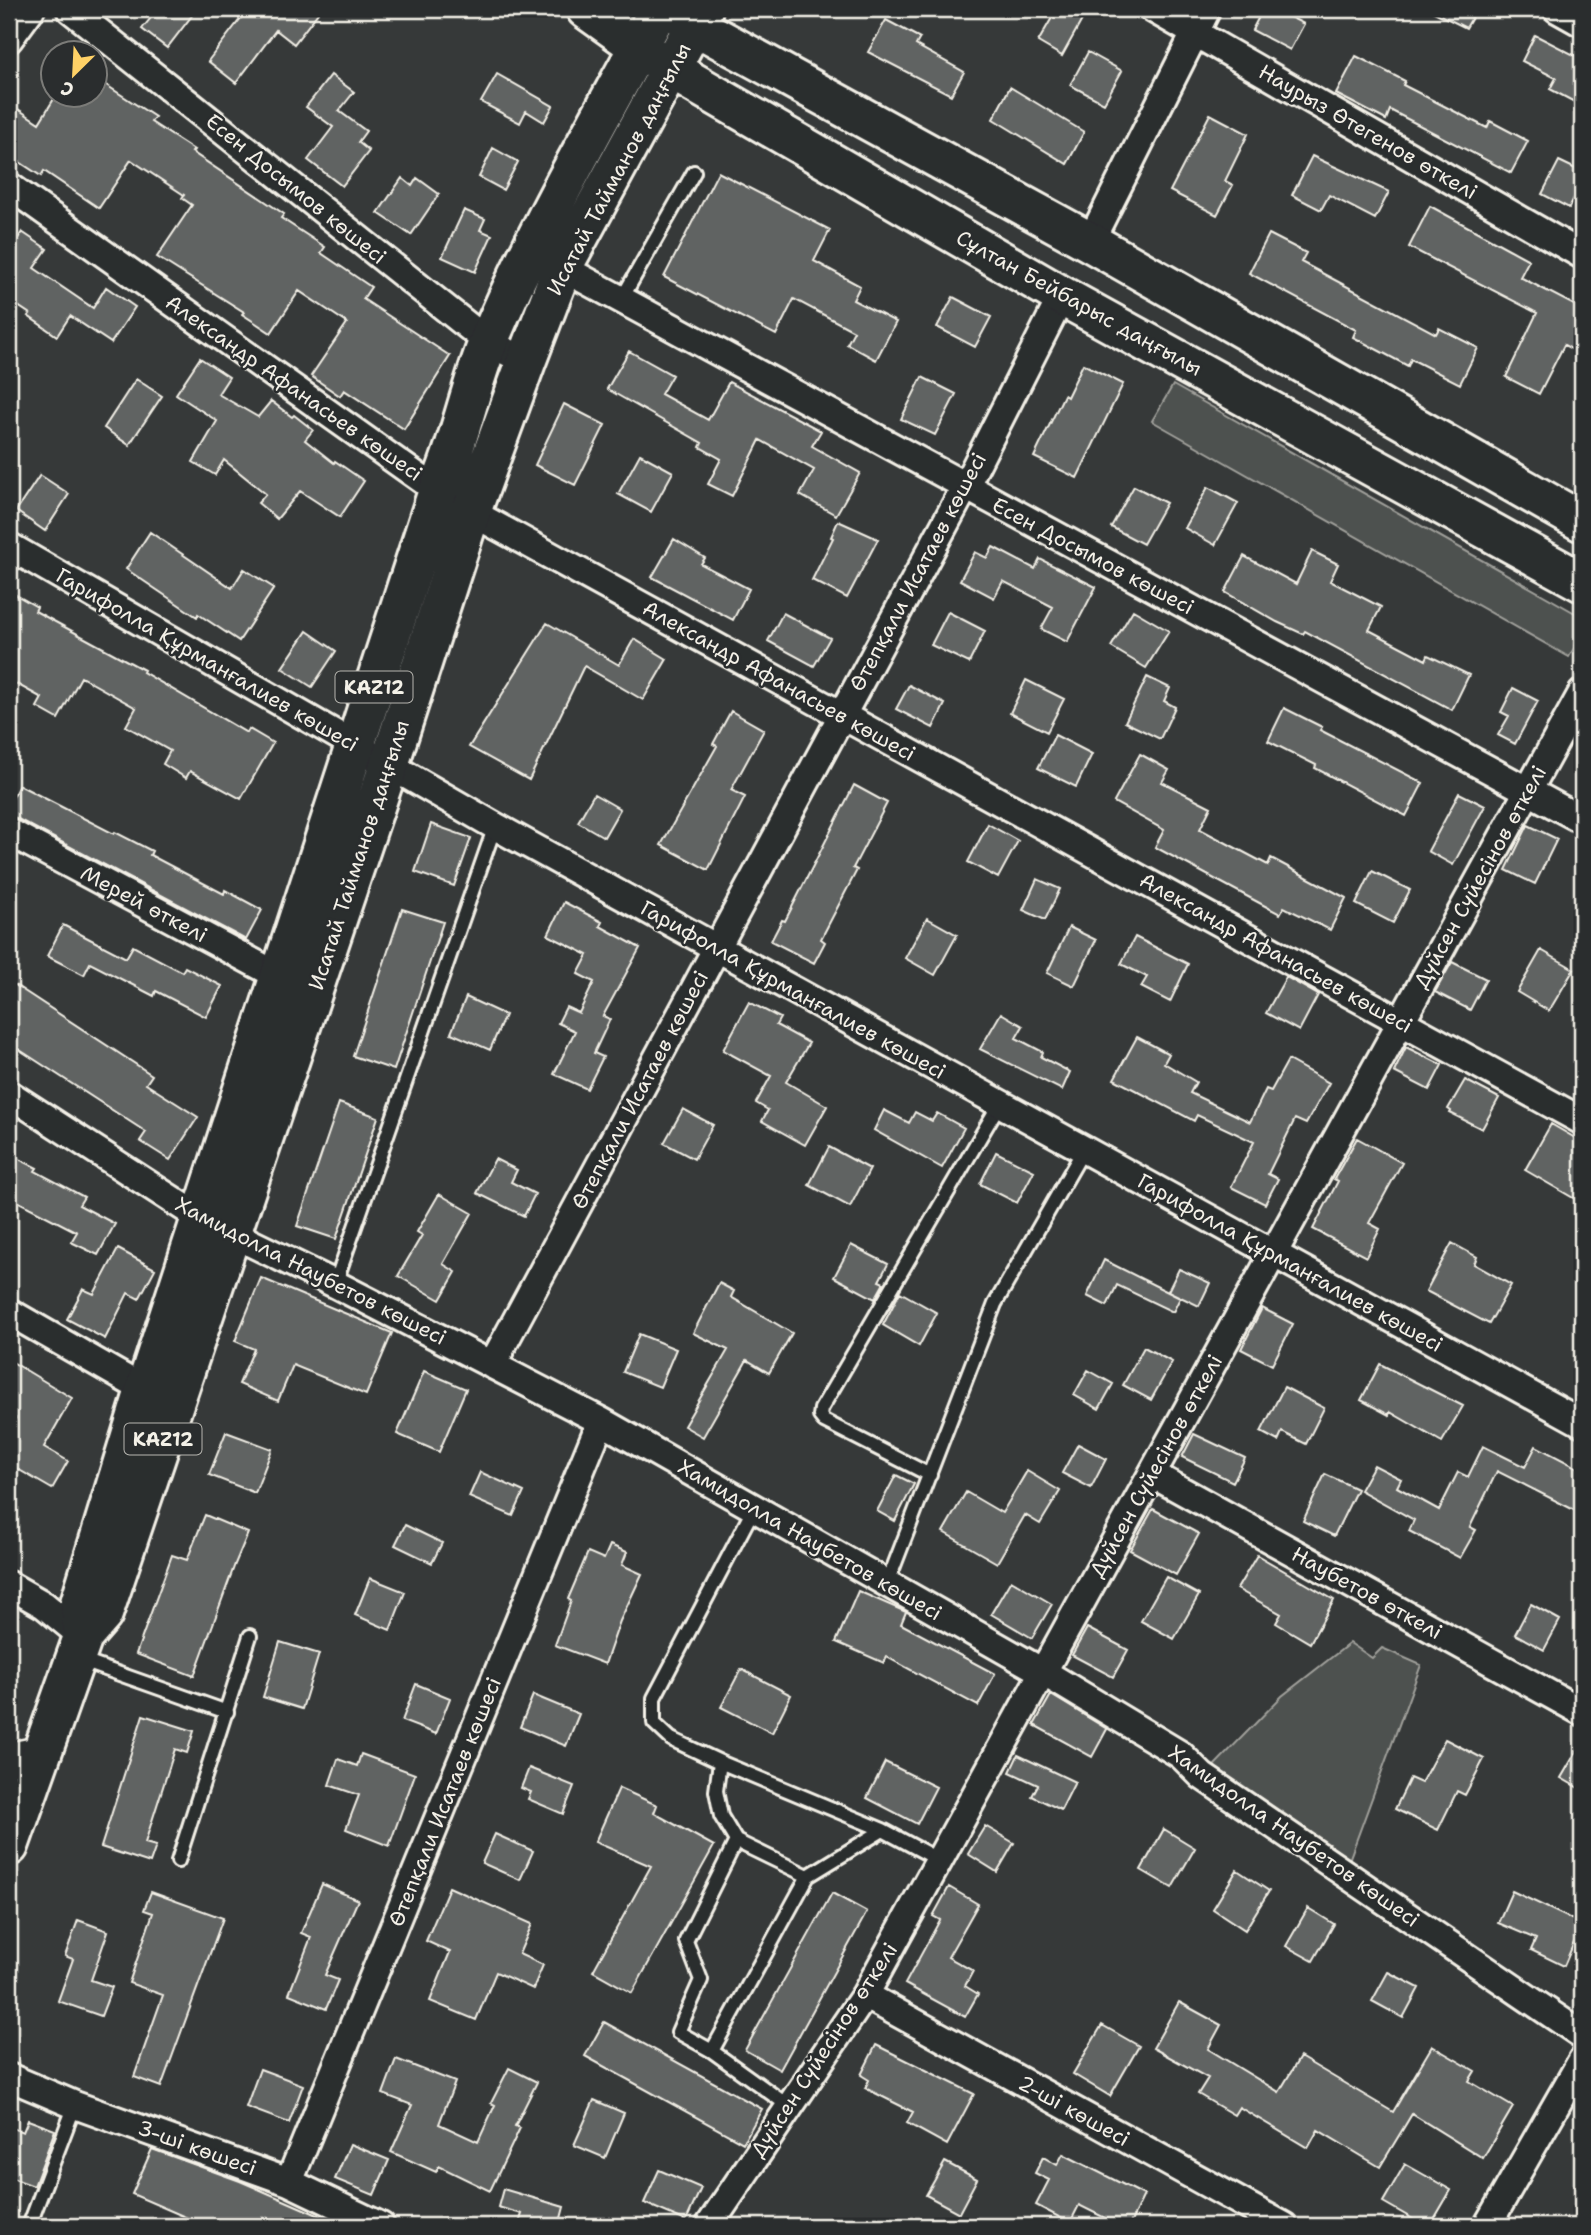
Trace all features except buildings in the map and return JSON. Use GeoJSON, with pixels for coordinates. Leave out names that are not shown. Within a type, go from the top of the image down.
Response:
{"type":"FeatureCollection","features":[{"type":"Feature","properties":{"kind":"main road","name":"Сұлтан Бейбарыс даңғылы"},"geometry":{"type":"LineString","coordinates":[[586,9],[670,69],[1062,296],[1582,582]]}},
{"type":"Feature","properties":{"kind":"main road","name":"Исатай Тайманов даңғылы"},"geometry":{"type":"LineString","coordinates":[[80,1648],[80,1602],[145,1390],[217,1227],[389,765],[471,512],[526,362],[546,259],[639,47],[659,9]]}},
{"type":"Feature","properties":{"kind":"main road","name":"Исатай Тайманов даңғылы"},"geometry":{"type":"LineString","coordinates":[[9,1846],[25,1756],[80,1648],[103,1614],[217,1227],[279,976],[438,491],[450,464],[488,342],[546,259],[670,69],[689,14]]}},
{"type":"Feature","properties":{"kind":"main road"},"geometry":{"type":"LineString","coordinates":[[689,14],[1582,522]]}},
{"type":"Feature","properties":{"kind":"street"},"geometry":{"type":"LineString","coordinates":[[9,39],[31,9]]}},
{"type":"Feature","properties":{"kind":"street","name":"Есен Досымов көшесі"},"geometry":{"type":"LineString","coordinates":[[70,9],[488,342],[526,362]]}},
{"type":"Feature","properties":{"kind":"street","name":"Наурыз Өтегенов өткелі"},"geometry":{"type":"LineString","coordinates":[[1153,9],[1201,20],[1582,255]]}},
{"type":"Feature","properties":{"kind":"street"},"geometry":{"type":"LineString","coordinates":[[1557,9],[1582,23]]}},
{"type":"Feature","properties":{"kind":"street"},"geometry":{"type":"LineString","coordinates":[[1090,242],[1201,20]]}},
{"type":"Feature","properties":{"kind":"street","name":"Александр Афанасьев көшесі"},"geometry":{"type":"LineString","coordinates":[[9,186],[471,512],[1582,1121]]}},
{"type":"Feature","properties":{"kind":"street","name":"Есен Досымов көшесі"},"geometry":{"type":"LineString","coordinates":[[546,259],[1582,820]]}},
{"type":"Feature","properties":{"kind":"street","name":"Өтепқали Исатаев көшесі"},"geometry":{"type":"LineString","coordinates":[[492,1364],[965,487],[1062,296]]}},
{"type":"Feature","properties":{"kind":"street","name":"Гарифолла Құрманғалиев көшесі"},"geometry":{"type":"LineString","coordinates":[[9,547],[495,826],[1582,1423]]}},
{"type":"Feature","properties":{"kind":"street","name":"Дүйсен Сүйесінов өткелі"},"geometry":{"type":"LineString","coordinates":[[709,2226],[865,1995],[1582,693]]}},
{"type":"Feature","properties":{"kind":"street","name":"Мерей өткелі"},"geometry":{"type":"LineString","coordinates":[[9,832],[279,976]]}},
{"type":"Feature","properties":{"kind":"street","name":"Хамидолла Наубетов көшесі"},"geometry":{"type":"LineString","coordinates":[[9,1094],[217,1227],[335,1284],[601,1421],[1043,1672],[1181,1755],[1202,1776],[1582,2035]]}},
{"type":"Feature","properties":{"kind":"street"},"geometry":{"type":"LineString","coordinates":[[9,1312],[145,1390]]}},
{"type":"Feature","properties":{"kind":"street","name":"Өтепқали Исатаев көшесі"},"geometry":{"type":"LineString","coordinates":[[289,2182],[601,1421]]}},
{"type":"Feature","properties":{"kind":"street","name":"Наубетов өткелі"},"geometry":{"type":"LineString","coordinates":[[1152,1474],[1582,1712]]}},
{"type":"Feature","properties":{"kind":"street"},"geometry":{"type":"LineString","coordinates":[[9,1585],[44,1605],[80,1648]]}},
{"type":"Feature","properties":{"kind":"street","name":"2-ші көшесі"},"geometry":{"type":"LineString","coordinates":[[865,1995],[1284,2226]]}},
{"type":"Feature","properties":{"kind":"street"},"geometry":{"type":"LineString","coordinates":[[1487,2226],[1582,2060]]}},
{"type":"Feature","properties":{"kind":"street","name":"3-ші көшесі"},"geometry":{"type":"LineString","coordinates":[[9,2077],[75,2105],[289,2182],[382,2226]]}},
{"type":"Feature","properties":{"kind":"lane"},"geometry":{"type":"LineString","coordinates":[[621,300],[694,172]]}},
{"type":"Feature","properties":{"kind":"lane"},"geometry":{"type":"LineString","coordinates":[[335,1284],[495,826]]}},
{"type":"Feature","properties":{"kind":"lane"},"geometry":{"type":"LineString","coordinates":[[930,1475],[824,1421],[820,1416],[821,1409],[1000,1103]]}},
{"type":"Feature","properties":{"kind":"lane"},"geometry":{"type":"LineString","coordinates":[[887,1584],[995,1304],[1084,1149]]}},
{"type":"Feature","properties":{"kind":"lane"},"geometry":{"type":"LineString","coordinates":[[754,1508],[654,1699],[654,1723],[671,1739],[883,1830],[939,1860]]}},
{"type":"Feature","properties":{"kind":"lane"},"geometry":{"type":"LineString","coordinates":[[178,1861],[250,1636]]}},
{"type":"Feature","properties":{"kind":"lane"},"geometry":{"type":"LineString","coordinates":[[80,1648],[227,1712]]}},
{"type":"Feature","properties":{"kind":"lane"},"geometry":{"type":"LineString","coordinates":[[720,1762],[716,1791],[721,1816],[736,1841],[808,1876]]}},
{"type":"Feature","properties":{"kind":"lane"},"geometry":{"type":"LineString","coordinates":[[712,2051],[808,1876],[883,1830]]}},
{"type":"Feature","properties":{"kind":"lane"},"geometry":{"type":"LineString","coordinates":[[736,1841],[686,1941],[701,1980],[678,2032],[712,2051],[790,2107]]}},
{"type":"Feature","properties":{"kind":"lane"},"geometry":{"type":"LineString","coordinates":[[29,2226],[75,2105]]}},
{"type":"Feature","properties":{"kind":"shaded area"},"geometry":{"type":"Polygon","coordinates":[[[1173,385],[1582,617],[1582,634],[1569,657],[1152,421],[1173,385]]]}},
{"type":"Feature","properties":{"kind":"shaded area"},"geometry":{"type":"Polygon","coordinates":[[[1350,1643],[1372,1658],[1382,1648],[1421,1665],[1348,1863],[1212,1768],[1282,1696],[1350,1643]]]}}]}
